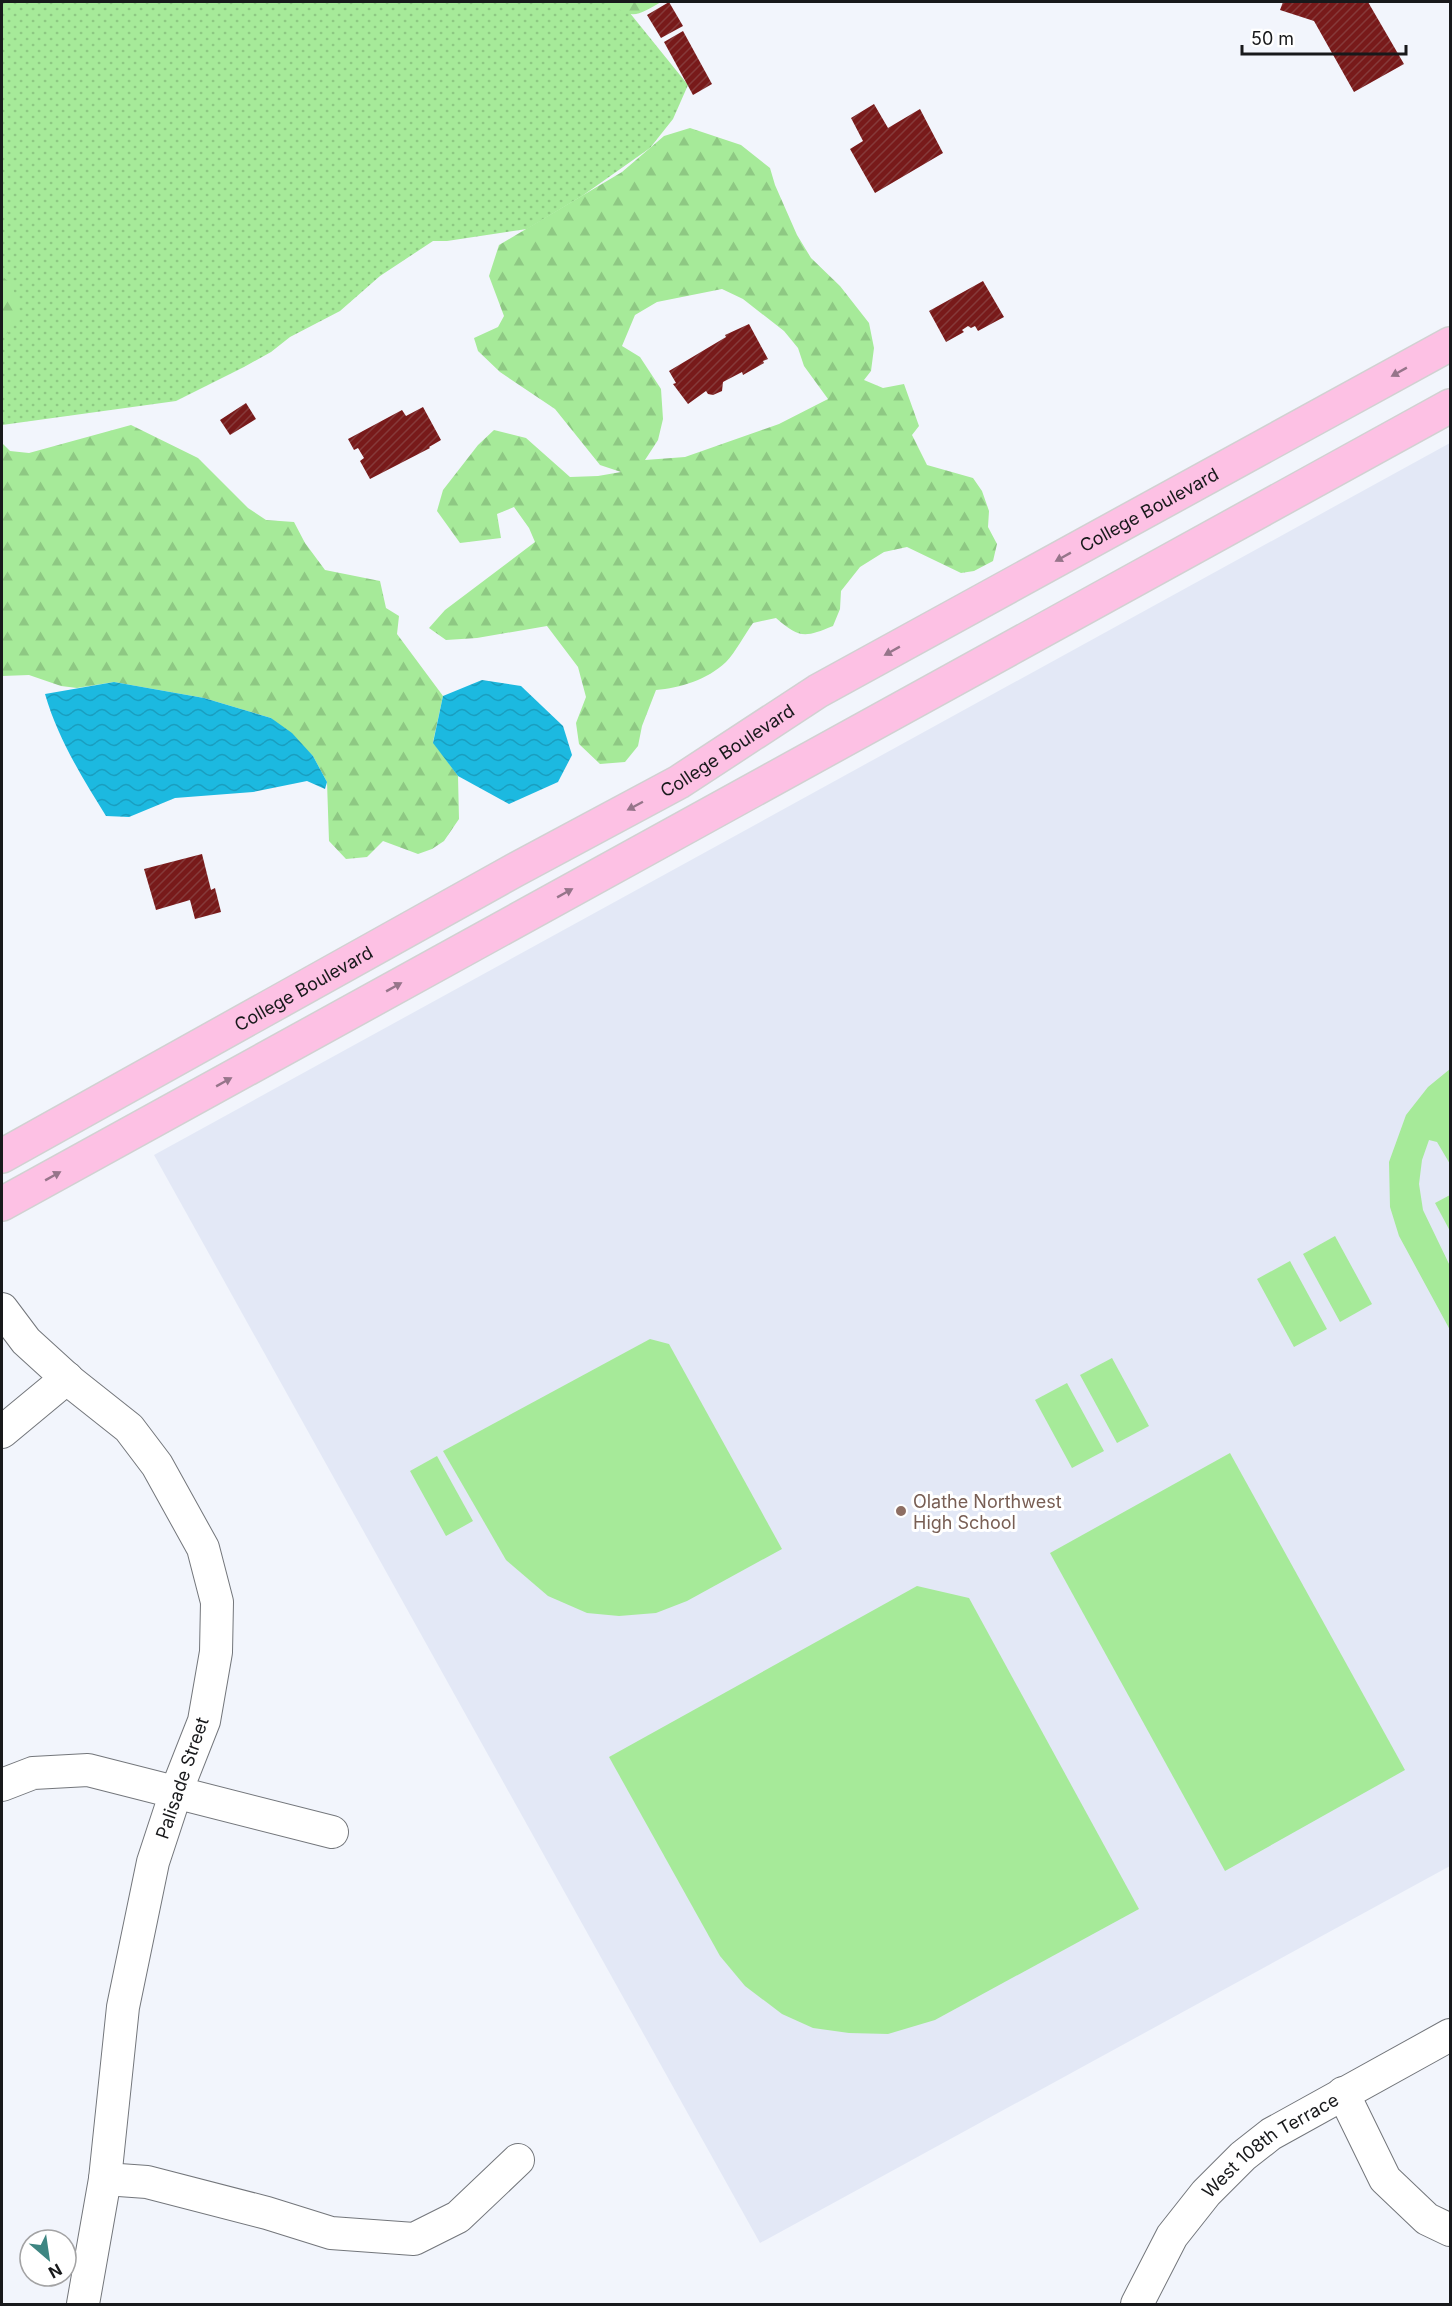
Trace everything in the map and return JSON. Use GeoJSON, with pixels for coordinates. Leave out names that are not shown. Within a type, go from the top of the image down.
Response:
{"type":"FeatureCollection","features":[{"type":"Feature","properties":{"kind":"main road","name":"College Boulevard"},"geometry":{"type":"LineString","coordinates":[[2,1156],[515,870],[679,782],[818,691],[1450,344]]}},
{"type":"Feature","properties":{"kind":"main road"},"geometry":{"type":"LineString","coordinates":[[2,1204],[1450,406]]}},
{"type":"Feature","properties":{"kind":"street","name":"Palisade Street"},"geometry":{"type":"LineString","coordinates":[[2,1309],[26,1341],[67,1378],[129,1428],[158,1465],[203,1548],[217,1602],[216,1652],[204,1721],[176,1792],[153,1862],[123,2007],[105,2179],[83,2304]]}},
{"type":"Feature","properties":{"kind":"street"},"geometry":{"type":"LineString","coordinates":[[2,1432],[67,1378]]}},
{"type":"Feature","properties":{"kind":"street"},"geometry":{"type":"LineString","coordinates":[[2,1785],[33,1773],[88,1770],[332,1832]]}},
{"type":"Feature","properties":{"kind":"street","name":"West 108th Terrace"},"geometry":{"type":"LineString","coordinates":[[1137,2304],[1172,2236],[1221,2177],[1271,2134],[1450,2035]]}},
{"type":"Feature","properties":{"kind":"street"},"geometry":{"type":"LineString","coordinates":[[1343,2093],[1385,2179],[1427,2219],[1450,2230]]}},
{"type":"Feature","properties":{"kind":"street"},"geometry":{"type":"LineString","coordinates":[[105,2179],[147,2182],[267,2213],[331,2233],[414,2240],[458,2217],[518,2160]]}},
{"type":"Feature","properties":{"kind":"shaded area","name":"Olathe Northwest High School"},"geometry":{"type":"Polygon","coordinates":[[[1450,443],[1450,1866],[760,2243],[154,1155],[1450,443]]]}},
{"type":"Feature","properties":{"kind":"green space"},"geometry":{"type":"Polygon","coordinates":[[[2,2],[621,2],[688,85],[673,119],[650,148],[582,196],[527,229],[433,241],[380,276],[340,311],[290,337],[271,352],[244,367],[176,401],[2,425],[2,2]]]}},
{"type":"Feature","properties":{"kind":"green space"},"geometry":{"type":"Polygon","coordinates":[[[611,2],[661,2],[641,13],[630,14],[611,2]]]}},
{"type":"Feature","properties":{"kind":"green space"},"geometry":{"type":"Polygon","coordinates":[[[690,128],[741,145],[770,168],[797,235],[811,258],[840,286],[869,323],[874,348],[871,371],[864,380],[883,388],[904,384],[919,426],[912,435],[927,465],[973,478],[982,491],[989,511],[988,527],[997,544],[993,561],[974,571],[961,573],[907,547],[884,552],[860,567],[841,591],[840,609],[833,626],[815,633],[796,632],[776,618],[753,623],[733,654],[719,668],[693,682],[656,690],[642,726],[638,746],[625,762],[600,764],[579,744],[576,723],[586,697],[578,667],[547,626],[477,638],[446,640],[429,628],[445,610],[535,542],[529,528],[514,507],[497,514],[501,538],[460,543],[437,511],[443,490],[478,445],[494,430],[526,438],[570,477],[621,472],[600,465],[555,409],[500,372],[478,351],[474,338],[498,327],[504,316],[489,276],[499,245],[622,172],[664,136],[690,128]],[[722,289],[657,302],[635,315],[622,346],[640,357],[661,389],[663,419],[658,440],[645,460],[685,457],[779,424],[828,399],[804,366],[798,348],[784,331],[743,299],[722,289]]]}},
{"type":"Feature","properties":{"kind":"green space"},"geometry":{"type":"Polygon","coordinates":[[[2,276],[12,285],[20,312],[12,329],[2,337],[2,276]]]}},
{"type":"Feature","properties":{"kind":"green space"},"geometry":{"type":"Polygon","coordinates":[[[131,425],[198,458],[248,508],[266,520],[294,522],[305,543],[325,570],[380,581],[386,608],[399,616],[397,634],[443,696],[433,742],[458,776],[459,819],[444,841],[418,854],[383,841],[367,857],[346,859],[329,841],[327,782],[313,756],[271,718],[204,698],[114,682],[77,688],[61,686],[29,675],[2,676],[2,443],[10,451],[29,453],[131,425]]]}},
{"type":"Feature","properties":{"kind":"green space"},"geometry":{"type":"Polygon","coordinates":[[[1450,1069],[1450,1164],[1437,1142],[1429,1140],[1422,1160],[1419,1184],[1423,1210],[1450,1266],[1450,1330],[1399,1236],[1390,1207],[1389,1162],[1406,1115],[1428,1087],[1450,1069]]]}},
{"type":"Feature","properties":{"kind":"green space"},"geometry":{"type":"Polygon","coordinates":[[[1450,1195],[1450,1231],[1435,1203],[1450,1195]]]}},
{"type":"Feature","properties":{"kind":"green space"},"geometry":{"type":"Polygon","coordinates":[[[1335,1236],[1372,1304],[1340,1322],[1303,1254],[1335,1236]]]}},
{"type":"Feature","properties":{"kind":"green space"},"geometry":{"type":"Polygon","coordinates":[[[1290,1261],[1327,1329],[1294,1347],[1257,1279],[1290,1261]]]}},
{"type":"Feature","properties":{"kind":"green space"},"geometry":{"type":"Polygon","coordinates":[[[650,1339],[669,1344],[782,1549],[687,1601],[656,1613],[619,1616],[587,1613],[548,1596],[506,1560],[443,1451],[650,1339]]]}},
{"type":"Feature","properties":{"kind":"green space"},"geometry":{"type":"Polygon","coordinates":[[[1112,1358],[1149,1426],[1117,1443],[1080,1375],[1112,1358]]]}},
{"type":"Feature","properties":{"kind":"green space"},"geometry":{"type":"Polygon","coordinates":[[[1067,1383],[1104,1451],[1072,1468],[1035,1400],[1067,1383]]]}},
{"type":"Feature","properties":{"kind":"green space"},"geometry":{"type":"Polygon","coordinates":[[[1230,1453],[1405,1770],[1225,1871],[1050,1553],[1230,1453]]]}},
{"type":"Feature","properties":{"kind":"green space"},"geometry":{"type":"Polygon","coordinates":[[[437,1456],[473,1521],[446,1536],[410,1471],[437,1456]]]}},
{"type":"Feature","properties":{"kind":"green space"},"geometry":{"type":"Polygon","coordinates":[[[917,1586],[969,1598],[1139,1909],[935,2020],[888,2034],[849,2033],[813,2028],[782,2014],[745,1986],[720,1956],[609,1757],[917,1586]]]}},
{"type":"Feature","properties":{"kind":"water"},"geometry":{"type":"Polygon","coordinates":[[[482,680],[521,686],[563,726],[572,755],[558,782],[509,804],[458,776],[433,743],[443,696],[482,680]]]}},
{"type":"Feature","properties":{"kind":"water"},"geometry":{"type":"Polygon","coordinates":[[[114,682],[204,698],[271,718],[292,733],[313,756],[327,782],[325,789],[307,781],[253,792],[175,798],[129,817],[106,816],[64,742],[45,694],[114,682]]]}},
{"type":"Feature","properties":{"kind":"building"},"geometry":{"type":"Polygon","coordinates":[[[669,2],[683,26],[661,38],[647,15],[669,2]]]}},
{"type":"Feature","properties":{"kind":"building"},"geometry":{"type":"Polygon","coordinates":[[[1283,2],[1368,2],[1404,64],[1354,92],[1314,21],[1280,10],[1283,2]]]}},
{"type":"Feature","properties":{"kind":"building"},"geometry":{"type":"Polygon","coordinates":[[[683,31],[712,84],[693,95],[664,42],[683,31]]]}},
{"type":"Feature","properties":{"kind":"building"},"geometry":{"type":"Polygon","coordinates":[[[874,104],[888,128],[920,109],[943,153],[875,193],[850,149],[863,141],[851,118],[874,104]]]}},
{"type":"Feature","properties":{"kind":"building"},"geometry":{"type":"Polygon","coordinates":[[[983,281],[1004,317],[978,331],[975,326],[971,328],[968,326],[962,330],[964,332],[946,342],[929,311],[983,281]]]}},
{"type":"Feature","properties":{"kind":"building"},"geometry":{"type":"Polygon","coordinates":[[[749,324],[768,359],[743,375],[742,372],[723,382],[722,391],[713,395],[706,391],[688,404],[673,384],[676,383],[669,371],[726,337],[725,335],[749,324]]]}},
{"type":"Feature","properties":{"kind":"building"},"geometry":{"type":"Polygon","coordinates":[[[246,403],[256,419],[230,435],[220,420],[246,403]]]}},
{"type":"Feature","properties":{"kind":"building"},"geometry":{"type":"Polygon","coordinates":[[[423,407],[441,440],[370,479],[360,461],[364,458],[358,448],[354,450],[348,439],[402,410],[406,416],[423,407]]]}},
{"type":"Feature","properties":{"kind":"building"},"geometry":{"type":"Polygon","coordinates":[[[202,854],[211,890],[215,888],[221,912],[195,919],[190,900],[156,910],[144,869],[202,854]]]}},
{"type":"Feature","properties":{"kind":"place","name":"Olathe Northwest High School"},"geometry":{"type":"Point","coordinates":[901,1511]}}]}
